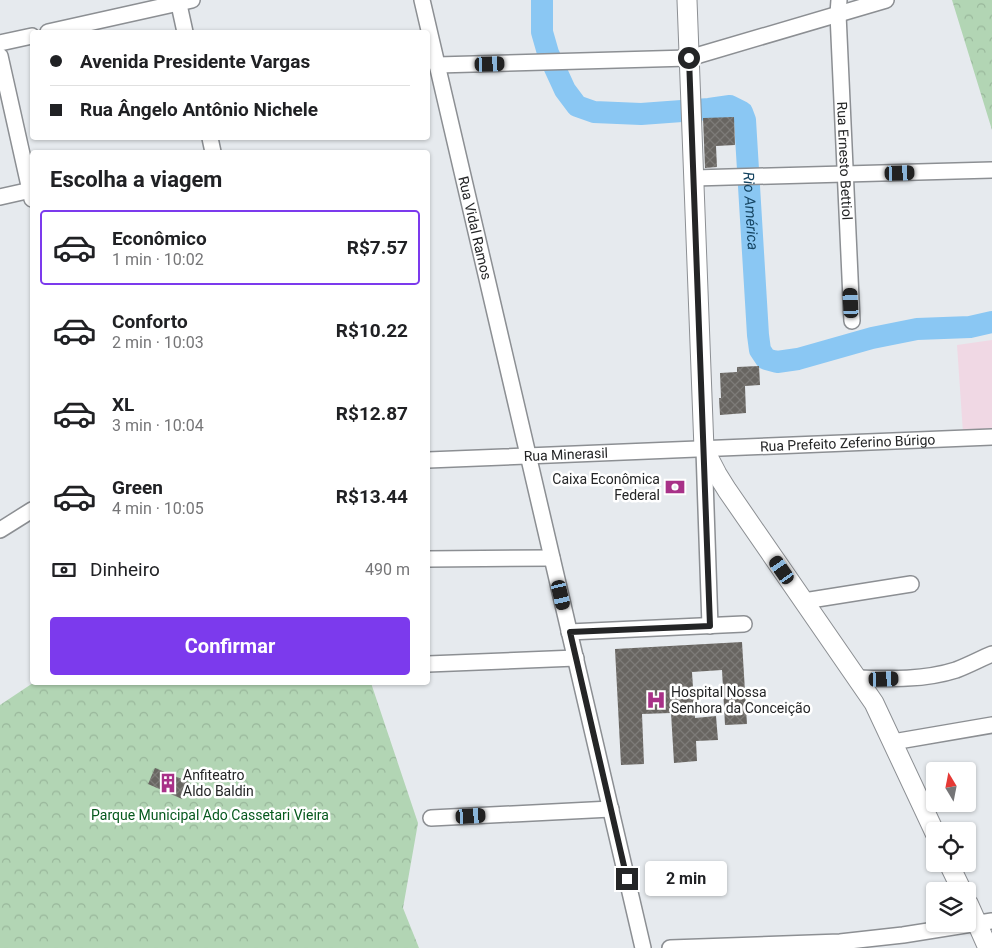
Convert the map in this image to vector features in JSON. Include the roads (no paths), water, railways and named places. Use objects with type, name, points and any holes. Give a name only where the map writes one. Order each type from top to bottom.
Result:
[{"type":"street","name":"Rua Vidal Ramos","points":[[422,0],[429,30]]},
{"type":"street","points":[[687,0],[710,626]]},
{"type":"street","points":[[437,66],[689,58],[838,7],[886,0]]},
{"type":"street","points":[[57,30],[183,1],[185,30]]},
{"type":"street","name":"Rua Ernesto Bettiol","points":[[838,7],[852,321]]},
{"type":"street","name":"Rua Vidal Ramos","points":[[430,35],[643,948]]},
{"type":"street","points":[[0,43],[30,36]]},
{"type":"street","points":[[0,56],[30,185]]},
{"type":"street","points":[[694,178],[992,170]]},
{"type":"street","points":[[0,197],[30,194]]},
{"type":"street","name":"Rua Prefeito Zeferino Búrigo","points":[[704,449],[992,437]]},
{"type":"street","points":[[704,449],[727,490],[874,703],[930,822]]},
{"type":"street","name":"Rua Minerasil","points":[[430,460],[704,449]]},
{"type":"street","points":[[0,530],[30,511]]},
{"type":"street","points":[[430,559],[552,558]]},
{"type":"street","points":[[804,601],[911,584]]},
{"type":"street","points":[[570,632],[744,624]]},
{"type":"street","points":[[857,678],[934,675],[957,669],[992,654]]},
{"type":"street","points":[[430,664],[576,658]]},
{"type":"street","points":[[893,742],[992,725]]},
{"type":"street","points":[[431,818],[611,809]]},
{"type":"street","points":[[976,912],[985,923],[988,948]]},
{"type":"street","points":[[670,948],[840,942],[985,923]]},
{"type":"waterway","name":"Rio América","points":[[542,0],[542,32],[548,53],[565,90],[577,106],[594,112],[641,114],[730,106],[742,112],[745,120],[758,335],[760,350],[766,359],[777,362],[798,359],[872,338],[917,329],[970,327],[992,322]]},
{"type":"place","name":"Caixa Econômica Federal","points":[[675,487]]},
{"type":"place","name":"Hospital Nossa Senhora da Conceição","points":[[656,700]]},
{"type":"place","name":"Anfiteatro Aldo Baldin","points":[[168,783]]},
{"type":"park label","name":"Parque Municipal Ado Cassetari Vieira","points":[[210,815]]}]
